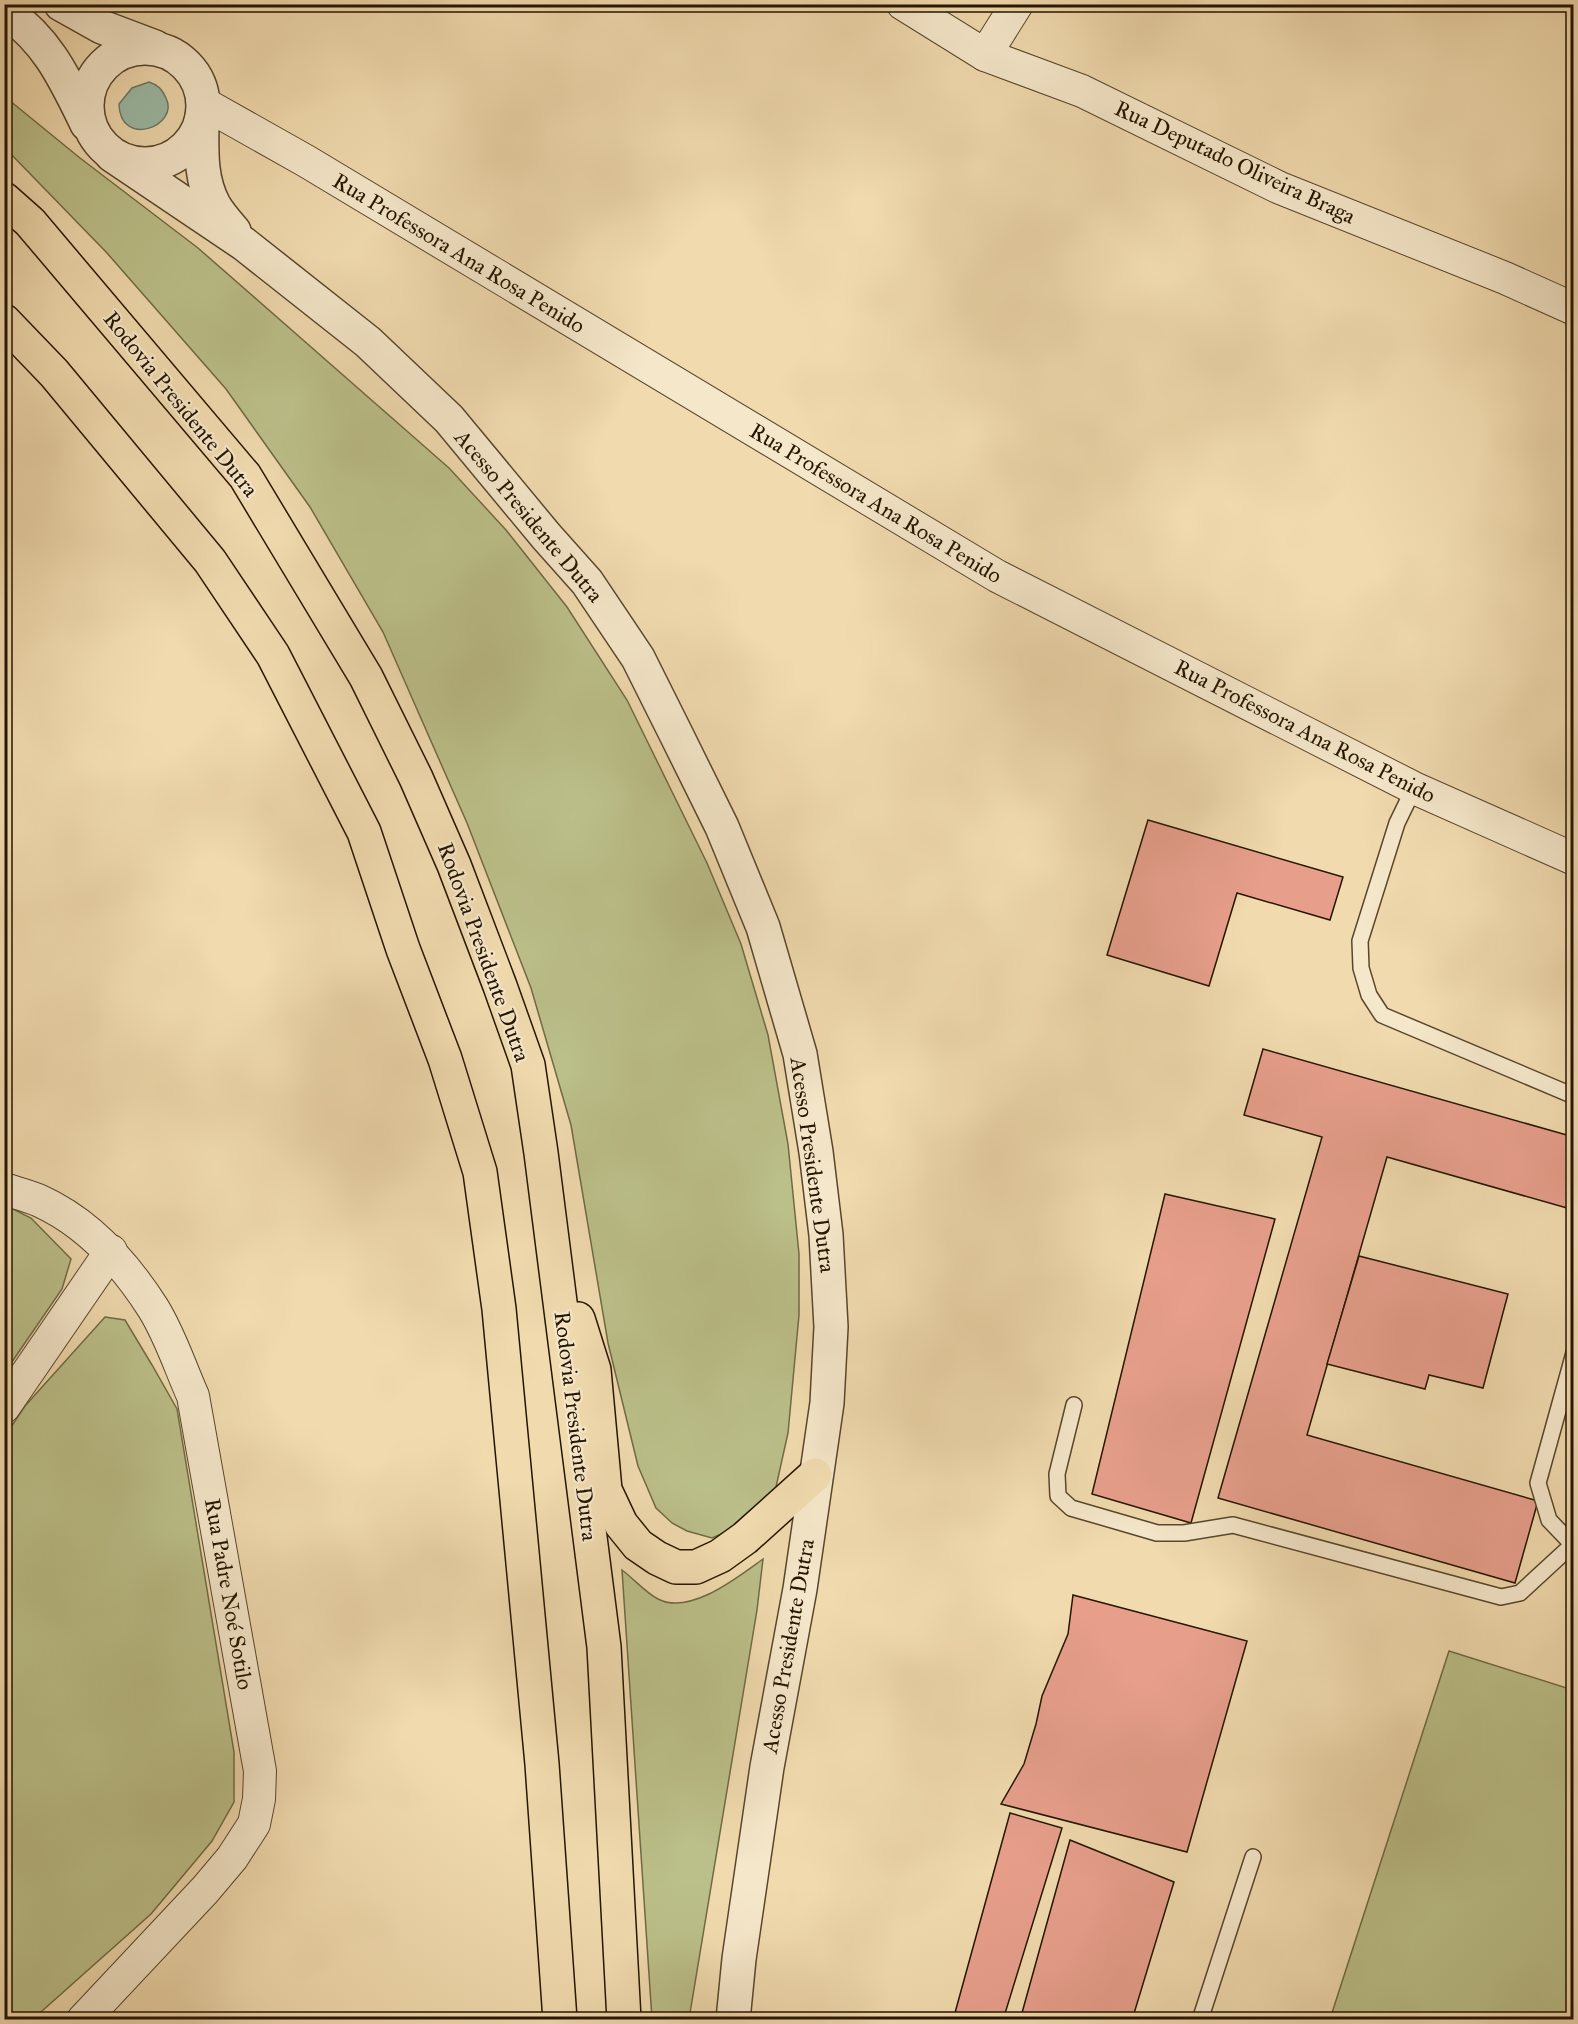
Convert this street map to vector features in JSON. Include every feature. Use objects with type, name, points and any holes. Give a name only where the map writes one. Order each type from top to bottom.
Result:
[{"type":"highway","name":"Rodovia Presidente Dutra","points":[[4,199],[30,222],[245,476],[366,677],[416,778],[454,865],[528,1065],[604,1647],[624,2019]]},
{"type":"highway","points":[[4,321],[54,373],[210,561],[273,655],[364,832],[403,949],[445,1059],[480,1172],[499,1309],[542,1764],[560,2019]]},
{"type":"highway","points":[[550,1226],[594,1370],[605,1490],[621,1524],[638,1545],[676,1567],[696,1567],[720,1556],[745,1538],[815,1475]]},
{"type":"street","points":[[61,4],[102,27],[162,50],[182,61],[197,80],[203,110],[201,161],[209,191],[214,206],[244,244]]},
{"type":"street","name":"Rua Deputado Oliveira Braga","points":[[903,4],[984,56],[1082,91],[1280,188],[1505,278],[1574,309]]},
{"type":"street","points":[[984,56],[1017,4]]},
{"type":"street","points":[[4,11],[44,45],[59,67],[101,143],[244,244]]},
{"type":"street","points":[[162,50],[143,47],[124,52],[107,62],[94,76],[88,93],[86,113],[101,143],[133,163],[156,163],[177,155],[193,138],[203,110]]},
{"type":"street","name":"Rua Professora Ana Rosa Penido","points":[[203,110],[306,161],[997,576],[1414,788],[1574,859]]},
{"type":"street","name":"Acesso Presidente Dutra","points":[[244,244],[368,342],[448,419],[587,582],[638,658],[722,827],[763,927],[800,1054],[816,1152],[826,1235],[831,1327],[827,1403],[800,1588],[767,1767],[739,1959],[733,2019]]},
{"type":"street","name":"Rua Padre Noé Sotilo","points":[[4,1189],[40,1201],[74,1221],[111,1251],[153,1309],[193,1396],[260,1771],[259,1799],[254,1824],[232,1858],[205,1890],[83,2019]]},
{"type":"street","points":[[4,1407],[111,1251]]},
{"type":"lane","points":[[1414,788],[1396,823],[1360,940],[1361,968],[1369,995],[1382,1015],[1574,1096]]},
{"type":"lane","points":[[1074,1405],[1057,1474],[1058,1496],[1071,1508],[1157,1533],[1184,1533],[1233,1525],[1502,1597],[1520,1593],[1572,1546],[1549,1520],[1538,1483],[1574,1353]]},
{"type":"lane","points":[[1200,2019],[1253,1857]]},
{"type":"green space","points":[[4,96],[80,158],[198,248],[449,468],[506,530],[567,607],[627,700],[707,863],[741,944],[768,1035],[788,1144],[799,1254],[799,1315],[788,1433],[774,1496],[735,1528],[712,1538],[687,1531],[672,1523],[656,1508],[638,1466],[608,1343],[571,1125],[531,988],[467,823],[383,632],[310,507],[226,389],[107,253],[5,148]]},
{"type":"green space","points":[[5,1205],[31,1218],[71,1259],[62,1289],[5,1372]]},
{"type":"green space","points":[[105,1317],[125,1320],[177,1409],[234,1752],[234,1802],[212,1841],[151,1914],[33,2019],[5,2019],[5,1436],[25,1406]]},
{"type":"green space","points":[[763,1559],[757,1610],[689,2019],[652,2019],[622,1570],[658,1599],[671,1603],[685,1602],[714,1592]]},
{"type":"green space","points":[[1449,1651],[1573,1690],[1573,2019],[1330,2019]]},
{"type":"shaded area","points":[[149,82],[157,86],[166,98],[168,108],[165,117],[158,124],[148,128],[138,129],[129,126],[122,118],[119,104],[132,88]]},
{"type":"building","points":[[1148,820],[1343,877],[1330,920],[1237,893],[1209,986],[1107,955]]},
{"type":"building","points":[[1263,1049],[1574,1137],[1574,1210],[1387,1157],[1307,1435],[1538,1501],[1515,1583],[1218,1498],[1322,1137],[1244,1115]]},
{"type":"building","points":[[1165,1194],[1275,1219],[1191,1523],[1092,1494]]},
{"type":"building","points":[[1359,1256],[1508,1294],[1483,1388],[1429,1375],[1425,1389],[1327,1364]]},
{"type":"building","points":[[1073,1595],[1247,1641],[1187,1852],[1001,1804],[1024,1764],[1042,1696],[1068,1634]]},
{"type":"building","points":[[1010,1813],[1062,1828],[1003,2020],[953,2020]]},
{"type":"building","points":[[1070,1840],[1174,1882],[1132,2020],[1020,2020]]}]
